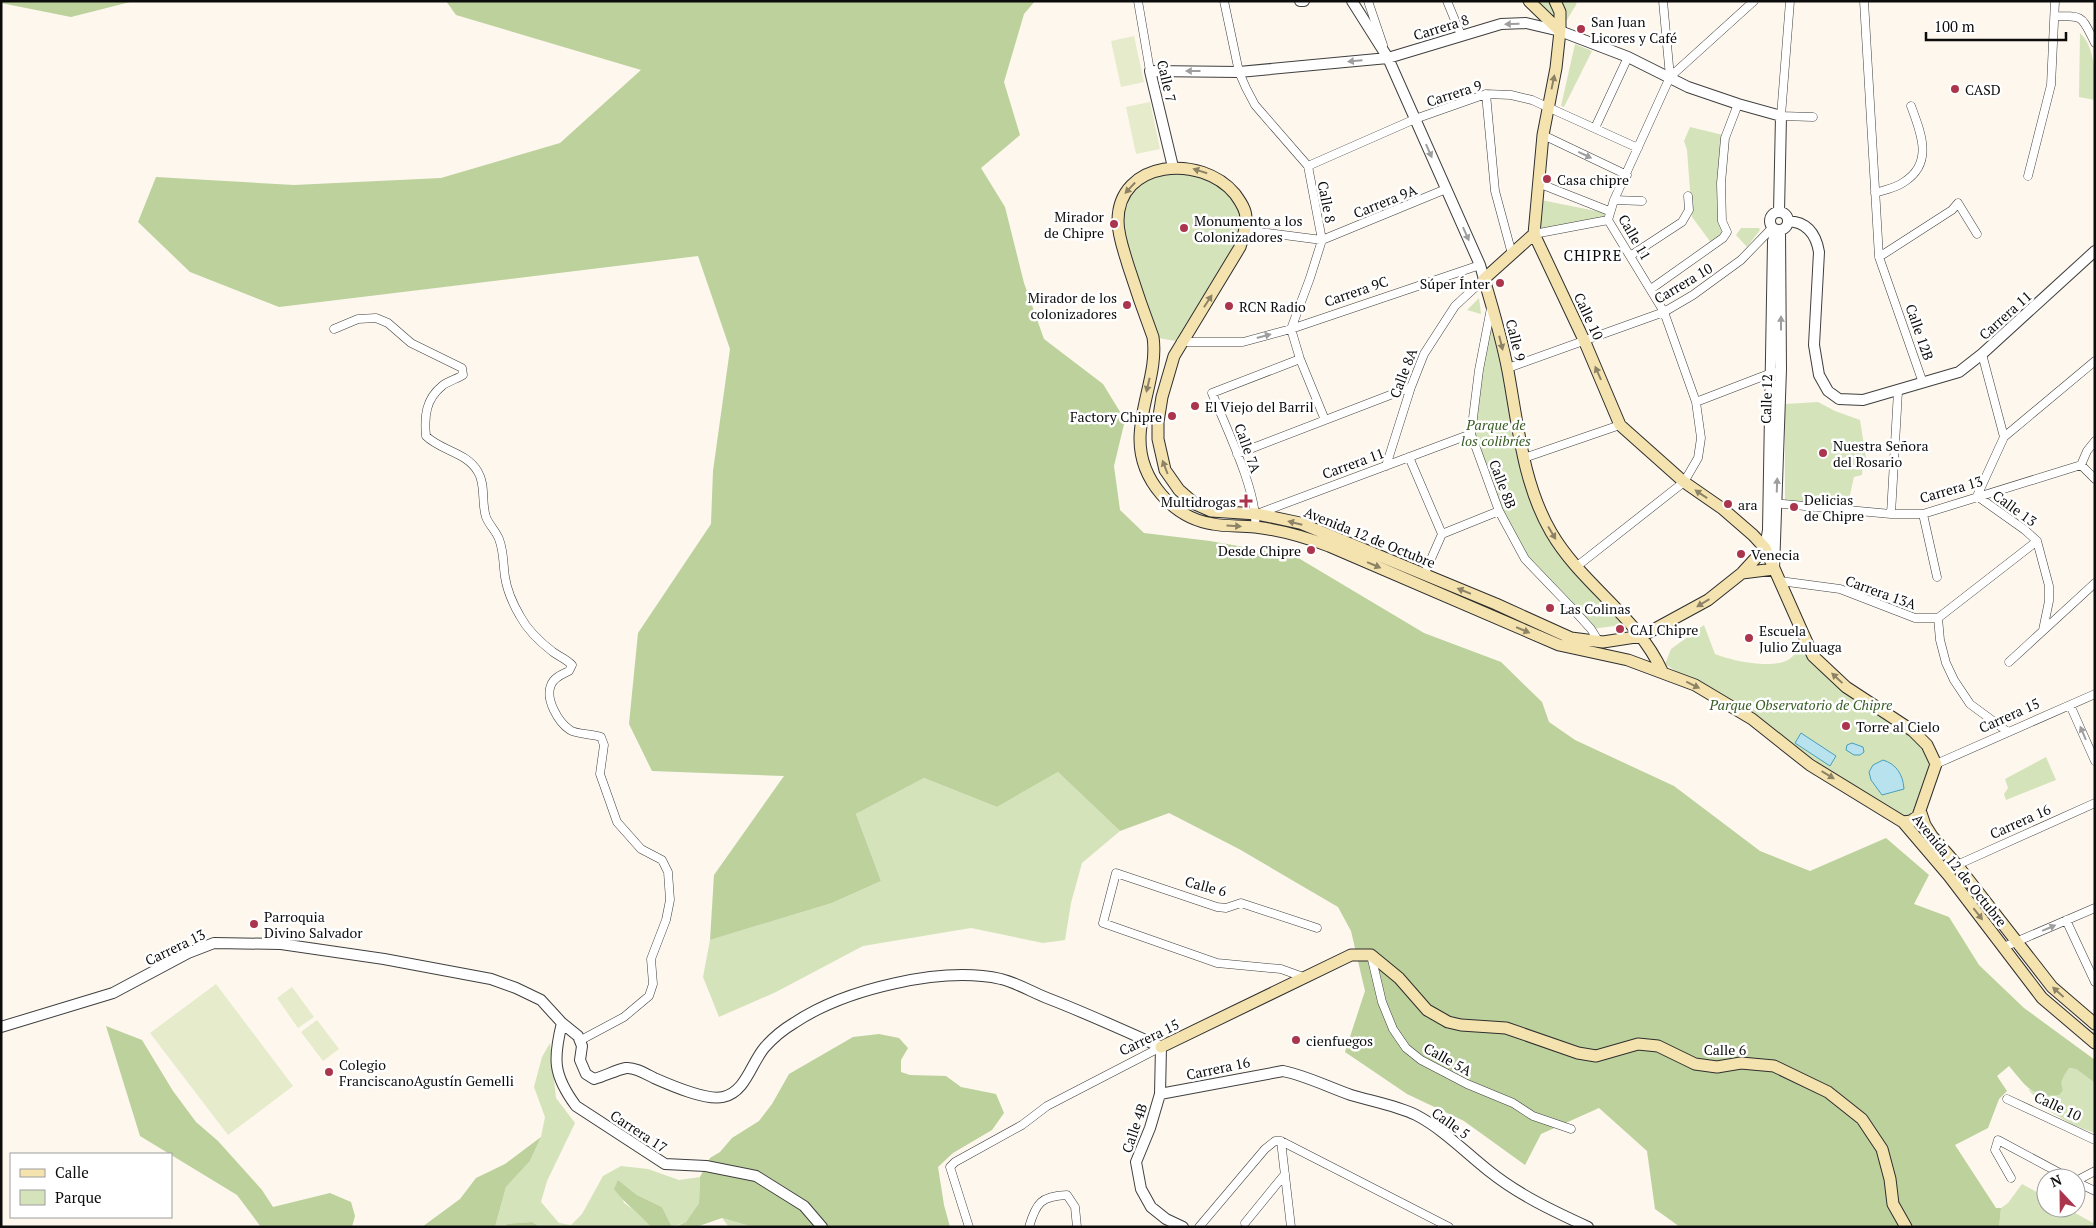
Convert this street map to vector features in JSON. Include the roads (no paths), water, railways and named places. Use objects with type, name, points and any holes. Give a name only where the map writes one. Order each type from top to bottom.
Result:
[{"type":"main road","points":[[1529,1],[1560,31]]},
{"type":"main road","name":"Calle 10","points":[[1555,1],[1560,12],[1560,31],[1556,68],[1542,135],[1534,234],[1584,340],[1620,425],[1684,482],[1723,509],[1754,535],[1765,548]]},
{"type":"main road","name":"Avenida 12 de Octubre","points":[[1765,548],[1742,573],[1708,600],[1642,636],[1599,642],[1571,638],[1300,523],[1257,514],[1212,511],[1204,508],[1183,494],[1172,482],[1165,470],[1159,449],[1158,422],[1162,397],[1174,356],[1235,258],[1245,230],[1246,216],[1244,208],[1230,188],[1216,178],[1202,171],[1173,167],[1156,172],[1136,182],[1121,201],[1118,212],[1118,232],[1152,337],[1155,354],[1144,402],[1140,439],[1142,454],[1155,485],[1162,497],[1172,506],[1194,519],[1213,524],[1255,527],[1297,535],[1329,546],[1559,645],[1628,660],[1662,671],[1695,685],[1752,719],[1810,764],[1903,822],[1949,876],[2042,998],[2095,1043]]},
{"type":"main road","points":[[1484,279],[1534,234]]},
{"type":"main road","name":"Calle 9","points":[[1484,279],[1508,368],[1524,458],[1540,512],[1564,553],[1642,636],[1662,671]]},
{"type":"main road","points":[[1765,548],[1813,656],[1846,687],[1913,731],[1927,745],[1936,764]]},
{"type":"main road","points":[[1742,573],[1774,569]]},
{"type":"main road","name":"Avenida 12 de Octubre","points":[[1936,764],[1920,810],[1925,825],[2052,987],[2093,1020]]},
{"type":"main road","points":[[1903,822],[1916,819],[1920,810]]},
{"type":"main road","name":"Carrera 15","points":[[1161,1048],[1350,955],[1371,955]]},
{"type":"main road","name":"Calle 6","points":[[1371,955],[1399,978],[1427,1010],[1448,1022],[1461,1025],[1506,1028],[1578,1053],[1596,1056],[1638,1044],[1658,1046],[1695,1064],[1716,1067],[1740,1063],[1774,1066],[1828,1092],[1862,1119],[1882,1149],[1890,1179],[1893,1204],[1906,1227]]},
{"type":"street","name":"Calle 7","points":[[1138,1],[1150,71],[1173,167]]},
{"type":"street","name":"Calle 8","points":[[1224,1],[1239,72],[1255,105],[1308,166],[1322,240],[1291,329]]},
{"type":"street","name":"Calle 9","points":[[1352,1],[1388,58],[1480,265],[1484,279]]},
{"type":"street","points":[[1368,1],[1388,58]]},
{"type":"street","points":[[1447,1],[1461,35]]},
{"type":"street","name":"Calle 11","points":[[1663,1],[1670,77],[1609,211],[1608,220],[1664,312],[1696,402],[1701,438],[1698,458],[1684,482]]},
{"type":"street","points":[[1670,77],[1754,1]]},
{"type":"street","points":[[1779,212],[1780,116],[1790,1]]},
{"type":"street","name":"Calle 12B","points":[[1788,221],[1800,223],[1807,227],[1816,238],[1819,252],[1814,345],[1819,375],[1828,391],[1839,399],[1864,400],[1923,383],[1879,257],[1864,1]]},
{"type":"street","points":[[2028,176],[2051,85],[2055,1]]},
{"type":"street","points":[[2054,16],[2079,17],[2083,20],[2095,42]]},
{"type":"street","name":"Carrera 8","points":[[1150,71],[1239,72],[1388,58],[1501,24],[1526,23],[1560,31],[1628,57],[1688,87],[1738,104],[1780,116],[1813,117]]},
{"type":"street","points":[[1595,128],[1628,57]]},
{"type":"street","points":[[1486,94],[1495,191],[1512,254]]},
{"type":"street","name":"Carrera 9","points":[[1308,166],[1414,119],[1486,94],[1511,95],[1532,100],[1638,148]]},
{"type":"street","points":[[1651,289],[1723,238],[1727,232],[1722,221],[1721,183],[1724,138],[1738,104]]},
{"type":"street","points":[[1875,193],[1903,183],[1915,173],[1923,159],[1921,133],[1911,106]]},
{"type":"street","points":[[1542,135],[1626,174]]},
{"type":"street","points":[[1538,183],[1609,211]]},
{"type":"street","name":"Carrera 9A","points":[[1245,230],[1322,240],[1446,189]]},
{"type":"street","points":[[1630,256],[1682,222],[1689,210],[1688,196]]},
{"type":"street","points":[[1614,200],[1642,201]]},
{"type":"street","points":[[1879,257],[1952,210],[1958,204],[1977,234]]},
{"type":"street","points":[[1779,212],[1786,216],[1788,221],[1784,228],[1776,229],[1770,220],[1772,216],[1779,212]]},
{"type":"street","points":[[1534,234],[1608,220]]},
{"type":"street","name":"Carrera 10","points":[[1508,368],[1664,312],[1693,295],[1741,260],[1776,229]]},
{"type":"street","name":"Calle 12","points":[[1765,548],[1772,503],[1781,369],[1776,229]]},
{"type":"street","name":"Calle 12","points":[[1774,569],[1770,373],[1773,241],[1776,229]]},
{"type":"street","name":"Carrera 11","points":[[1923,383],[1959,372],[1982,354],[2095,251]]},
{"type":"street","name":"Carrera 9C","points":[[1181,342],[1243,342],[1291,329],[1480,265]]},
{"type":"street","name":"Calle 8A","points":[[1386,466],[1411,387],[1424,354],[1455,306],[1484,279]]},
{"type":"street","name":"Calle 8B","points":[[1492,305],[1479,370],[1471,434],[1499,511],[1525,559],[1571,607],[1599,642]]},
{"type":"street","points":[[334,329],[358,319],[376,318],[388,323],[411,343],[462,368],[463,375],[443,385],[428,403],[424,426],[426,436],[437,446],[454,452],[467,460],[479,472],[483,486],[486,518],[499,538],[504,556],[505,577],[512,601],[530,633],[572,665],[569,670],[557,677],[550,685],[549,700],[561,721],[571,731],[601,736],[604,745],[600,774],[617,822],[641,849],[662,860],[668,872],[670,900],[666,920],[651,959],[653,984],[649,996],[624,1017],[581,1040],[580,1060],[586,1074],[594,1079],[627,1068],[635,1069],[671,1086],[722,1098],[738,1091],[765,1047],[795,1022],[824,1007],[859,994],[927,976],[966,976],[1002,979],[1161,1048]]},
{"type":"street","points":[[1291,329],[1300,359],[1325,420]]},
{"type":"street","points":[[1982,354],[2004,436],[2095,361]]},
{"type":"street","name":"Calle 7A","points":[[1257,514],[1237,454],[1212,393],[1300,359]]},
{"type":"street","points":[[1696,402],[1781,369]]},
{"type":"street","points":[[1237,454],[1411,387]]},
{"type":"street","points":[[1891,514],[1898,391]]},
{"type":"street","points":[[1524,458],[1620,425]]},
{"type":"street","name":"Carrera 11","points":[[1257,514],[1471,434]]},
{"type":"street","name":"Calle 13","points":[[2004,436],[1977,496],[2025,530],[2037,542],[2049,586],[2049,601],[2043,630]]},
{"type":"street","points":[[2095,440],[2087,450],[2081,465],[2095,479]]},
{"type":"street","points":[[1409,457],[1442,534]]},
{"type":"street","name":"Carrera 13","points":[[1772,503],[1891,514],[1923,514],[2081,465]]},
{"type":"street","points":[[1576,567],[1684,482]]},
{"type":"street","points":[[1424,574],[1442,534],[1499,511]]},
{"type":"street","points":[[1255,527],[1257,514]]},
{"type":"street","points":[[1923,514],[1937,577]]},
{"type":"street","points":[[2008,732],[1970,704],[1954,680],[1940,640],[1938,618],[2037,542]]},
{"type":"street","name":"Carrera 13A","points":[[1780,581],[1840,589],[1907,616],[1938,618]]},
{"type":"street","points":[[2009,662],[2095,583]]},
{"type":"street","name":"Carrera 15","points":[[1936,764],[2095,694]]},
{"type":"street","points":[[2070,705],[2095,761]]},
{"type":"street","name":"Carrera 16","points":[[1957,865],[2095,803]]},
{"type":"street","name":"Calle 6","points":[[1306,978],[1281,969],[1217,963],[1103,923],[1116,873],[1217,907],[1231,907],[1241,904],[1317,928]]},
{"type":"street","points":[[2004,947],[2095,908]]},
{"type":"street","points":[[2066,920],[2095,982]]},
{"type":"street","name":"Carrera 13","points":[[1,1027],[114,993],[188,953],[220,942],[290,945],[384,959],[491,979],[541,1000],[581,1040]]},
{"type":"street","name":"Calle 5A","points":[[1371,955],[1382,1002],[1393,1029],[1406,1048],[1421,1060],[1467,1084],[1513,1103],[1533,1116],[1571,1129]]},
{"type":"street","name":"Carrera 17","points":[[562,1023],[556,1048],[555,1064],[559,1079],[566,1092],[582,1110],[665,1164],[706,1166],[756,1176],[804,1206],[822,1227]]},
{"type":"street","name":"Carrera 15","points":[[969,1227],[950,1167],[955,1162],[1022,1124],[1048,1106],[1161,1048]]},
{"type":"street","name":"Calle 4B","points":[[1161,1048],[1160,1094],[1150,1128],[1136,1162],[1141,1190],[1151,1207],[1166,1219],[1183,1227]]},
{"type":"street","name":"Carrera 16","points":[[1160,1094],[1283,1070]]},
{"type":"street","name":"Calle 5","points":[[1283,1070],[1348,1094],[1416,1115],[1518,1191],[1542,1206],[1588,1227]]},
{"type":"street","name":"Calle 10","points":[[2008,1099],[2095,1140]]},
{"type":"street","points":[[2011,1178],[1995,1150],[1998,1140],[2050,1168]]},
{"type":"street","points":[[1281,1141],[1291,1227]]},
{"type":"street","points":[[1198,1227],[1270,1142],[1281,1141],[1449,1227]]},
{"type":"street","points":[[1245,1223],[1285,1174]]},
{"type":"street","points":[[1029,1227],[1040,1202],[1046,1198],[1060,1195],[1067,1195],[1075,1207],[1077,1227]]},
{"type":"water","points":[[1801,733],[1836,756],[1830,766],[1795,743]]},
{"type":"water","points":[[1852,743],[1863,747],[1864,752],[1860,755],[1854,755],[1846,750],[1847,745]]},
{"type":"water","points":[[1883,760],[1892,764],[1898,770],[1904,789],[1882,795],[1871,780],[1869,772],[1873,765]]},
{"type":"place","name":"San Juan Licores y Café","points":[[1581,29]]},
{"type":"place","name":"CASD","points":[[1955,89]]},
{"type":"place","name":"Casa chipre","points":[[1547,179]]},
{"type":"place","name":"Mirador de Chipre","points":[[1114,224]]},
{"type":"place","name":"Monumento a los Colonizadores","points":[[1184,228]]},
{"type":"place","name":"Súper Ínter","points":[[1500,283]]},
{"type":"place","name":"Mirador de los colonizadores","points":[[1127,305]]},
{"type":"place","name":"RCN Radio","points":[[1229,306]]},
{"type":"place","name":"El Viejo del Barril","points":[[1195,406]]},
{"type":"place","name":"Factory Chipre","points":[[1172,416]]},
{"type":"place","name":"Nuestra Señora del Rosario","points":[[1823,453]]},
{"type":"place","name":"Multidrogas","points":[[1246,501]]},
{"type":"place","name":"ara","points":[[1728,504]]},
{"type":"place","name":"Delicias de Chipre","points":[[1794,507]]},
{"type":"place","name":"Desde Chipre","points":[[1311,550]]},
{"type":"place","name":"Venecia","points":[[1741,554]]},
{"type":"place","name":"Las Colinas","points":[[1550,608]]},
{"type":"place","name":"CAI Chipre","points":[[1620,629]]},
{"type":"place","name":"Escuela Julio Zuluaga","points":[[1749,638]]},
{"type":"place","name":"Torre al Cielo","points":[[1846,726]]},
{"type":"place","name":"Parroquia Divino Salvador","points":[[254,924]]},
{"type":"place","name":"cienfuegos","points":[[1296,1040]]},
{"type":"place","name":"Colegio FranciscanoAgustín Gemelli","points":[[329,1072]]},
{"type":"district","name":"CHIPRE","points":[[1593,255]]},
{"type":"park label","name":"Parque de los colibríes","points":[[1496,432]]},
{"type":"park label","name":"Parque Observatorio de Chipre","points":[[1801,704]]}]
